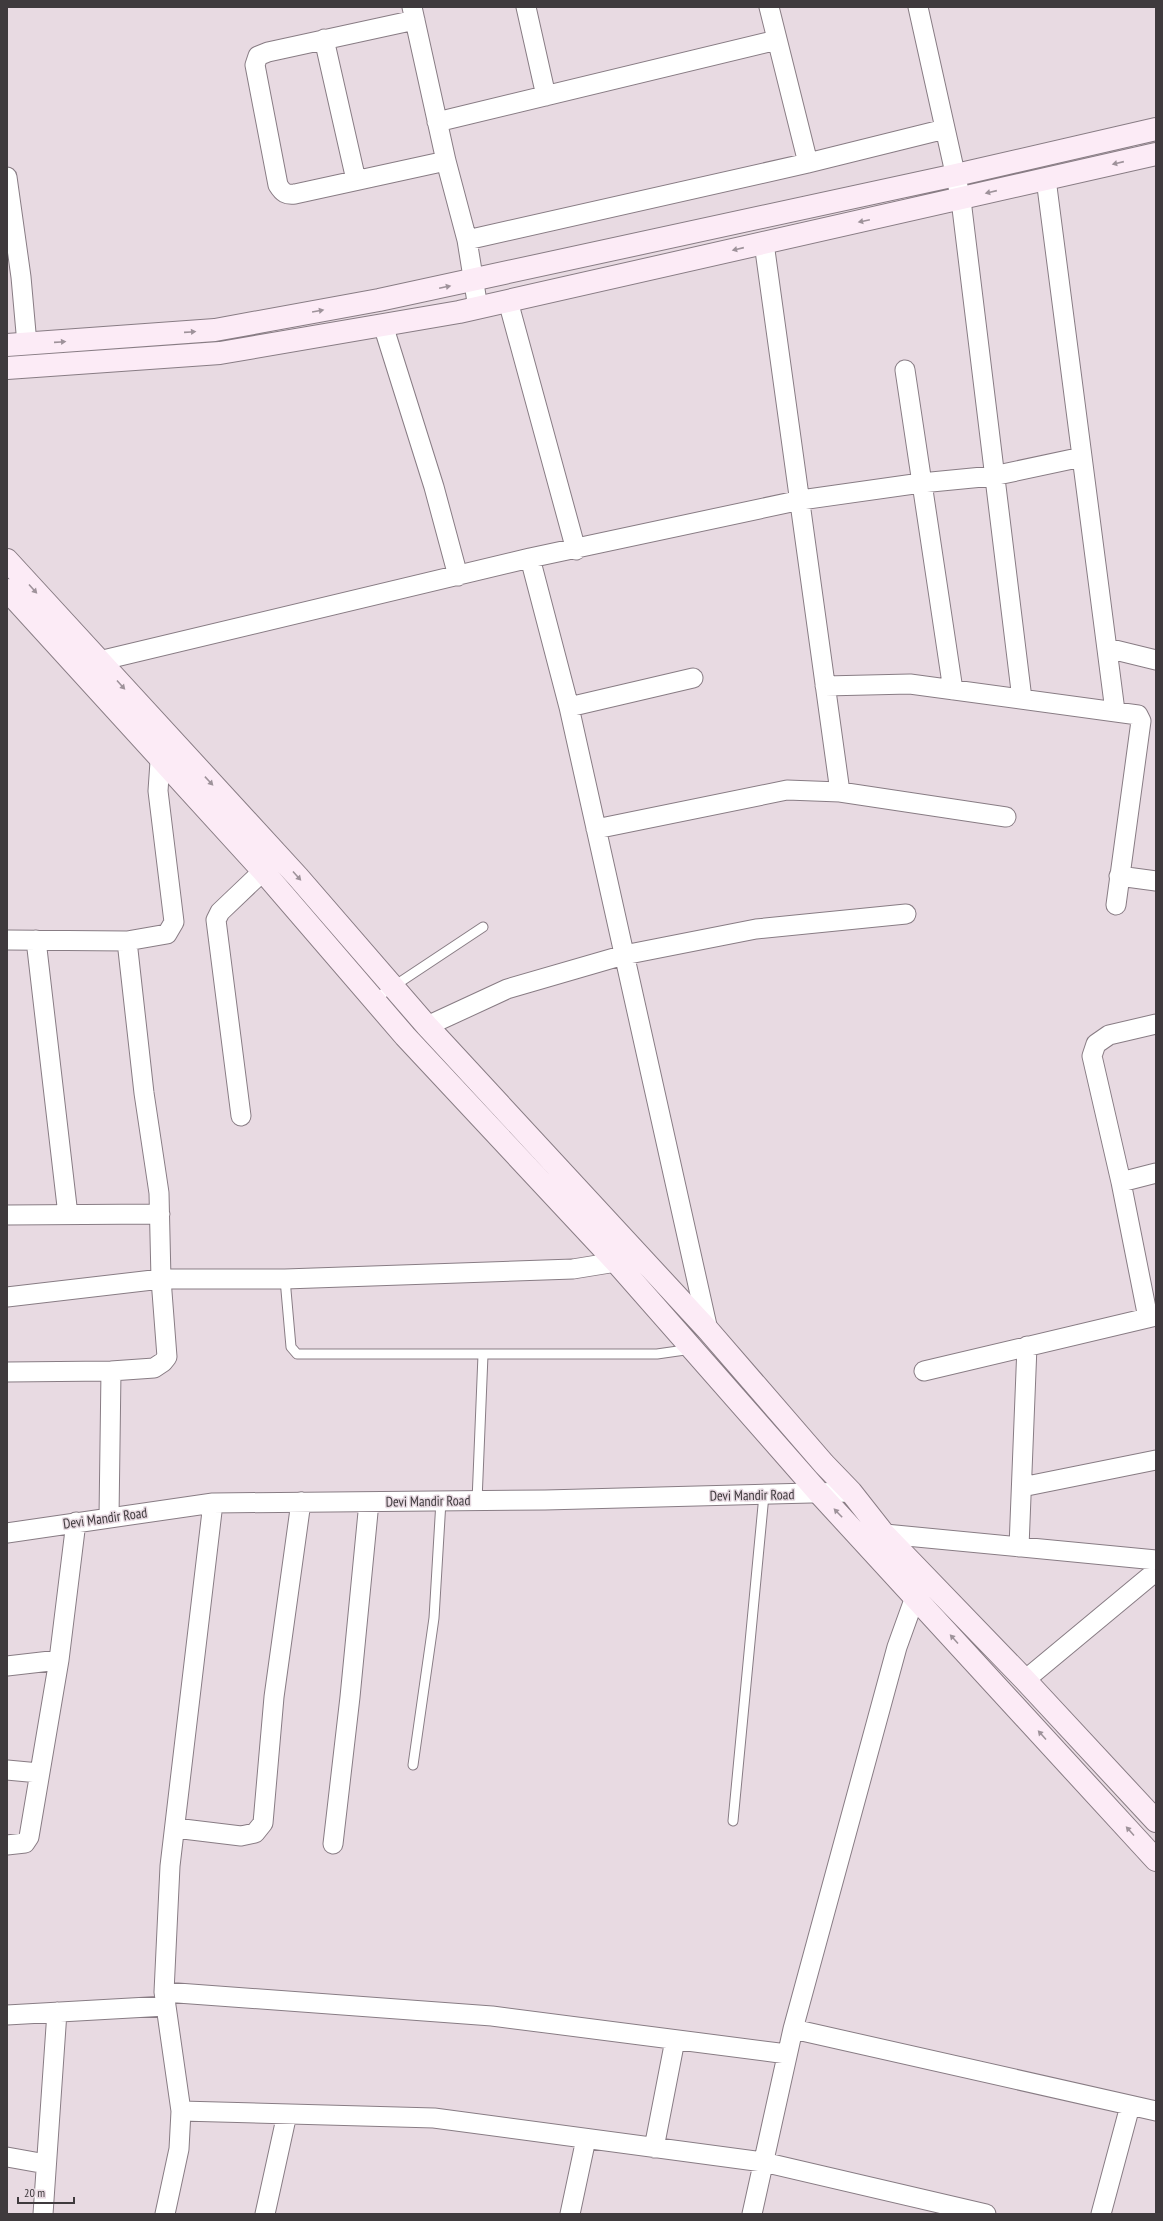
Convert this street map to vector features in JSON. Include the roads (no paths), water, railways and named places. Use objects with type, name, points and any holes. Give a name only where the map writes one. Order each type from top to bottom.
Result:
[{"type":"street","points":[[526,7],[546,96]]},
{"type":"street","points":[[768,7],[808,163]]},
{"type":"street","points":[[918,7],[961,200],[993,476],[1022,699]]},
{"type":"street","points":[[446,161],[287,195],[278,185],[255,59],[258,56],[268,52],[324,39],[414,13],[446,161],[467,240],[472,281],[478,308]]},
{"type":"street","points":[[324,39],[356,180]]},
{"type":"street","points":[[437,122],[777,40]]},
{"type":"street","points":[[467,240],[808,163],[945,129]]},
{"type":"street","points":[[7,177],[21,277],[17,345],[215,330],[379,300],[956,175],[1156,129]]},
{"type":"street","points":[[7,368],[220,352],[478,308],[961,200],[1156,154]]},
{"type":"street","points":[[1046,179],[1115,711]]},
{"type":"street","points":[[764,243],[801,500],[840,792]]},
{"type":"street","points":[[508,301],[576,550]]},
{"type":"street","points":[[383,325],[434,487],[458,576]]},
{"type":"street","points":[[905,370],[953,690]]},
{"type":"street","points":[[99,661],[530,558],[576,550],[801,500],[921,483],[993,476],[1082,458]]},
{"type":"street","points":[[530,558],[569,707],[708,1330]]},
{"type":"street","points":[[7,560],[298,877],[427,1026],[708,1330],[824,1464],[851,1492],[884,1534],[1025,1680],[1156,1821]]},
{"type":"street","points":[[7,590],[263,871],[405,1036],[616,1262],[819,1493],[856,1531],[1156,1860]]},
{"type":"street","points":[[1107,648],[1156,660]]},
{"type":"street","points":[[569,707],[693,678]]},
{"type":"street","points":[[825,686],[910,684],[1138,715],[1141,721],[1116,905]]},
{"type":"street","points":[[7,940],[127,941],[167,934],[174,922],[158,791],[160,758],[164,732]]},
{"type":"street","points":[[596,829],[787,790],[840,792],[1006,817]]},
{"type":"street","points":[[241,1116],[216,920],[220,912],[263,871]]},
{"type":"street","points":[[1119,876],[1156,881]]},
{"type":"street","points":[[427,1026],[507,989],[624,955],[756,929],[906,914]]},
{"type":"street","points":[[36,940],[68,1215]]},
{"type":"street","points":[[7,1372],[111,1371],[154,1368],[163,1362],[167,1357],[160,1279],[160,1214],[127,941]]},
{"type":"street","points":[[924,1371],[1152,1317],[1092,1056],[1096,1044],[1109,1035],[1156,1024]]},
{"type":"street","points":[[1121,1182],[1156,1173]]},
{"type":"street","points":[[7,1215],[160,1214]]},
{"type":"street","points":[[7,1297],[160,1279],[285,1279],[573,1269],[616,1262]]},
{"type":"street","points":[[1019,1547],[1027,1346]]},
{"type":"street","points":[[108,1517],[111,1371]]},
{"type":"street","points":[[1022,1487],[1156,1460]]},
{"type":"street","name":"Devi Mandir Road","points":[[7,1533],[108,1517],[212,1503],[441,1501],[851,1492]]},
{"type":"street","points":[[174,1828],[241,1836],[255,1833],[263,1823],[274,1697],[301,1502]]},
{"type":"street","points":[[333,1844],[350,1697],[369,1502]]},
{"type":"street","points":[[165,2214],[179,2149],[181,2111],[165,1999],[170,1866],[212,1503]]},
{"type":"street","points":[[7,1845],[25,1843],[29,1838],[59,1660],[76,1522]]},
{"type":"street","points":[[856,1531],[1019,1547],[1154,1573]]},
{"type":"street","points":[[1025,1680],[1154,1573]]},
{"type":"street","points":[[752,2214],[762,2162],[793,2030],[897,1647],[915,1597]]},
{"type":"street","points":[[7,1666],[59,1660]]},
{"type":"street","points":[[7,1770],[39,1773]]},
{"type":"street","points":[[7,2015],[57,2012],[165,1999],[492,2016],[787,2054]]},
{"type":"street","points":[[43,2214],[57,2012]]},
{"type":"street","points":[[793,2030],[1156,2111]]},
{"type":"street","points":[[654,2148],[675,2040]]},
{"type":"street","points":[[1101,2214],[1130,2106]]},
{"type":"street","points":[[181,2111],[434,2118],[762,2162],[948,2210],[986,2214]]},
{"type":"street","points":[[265,2214],[287,2114]]},
{"type":"street","points":[[570,2214],[586,2138]]},
{"type":"street","points":[[7,2157],[46,2164]]},
{"type":"lane","points":[[373,1000],[483,927]]},
{"type":"lane","points":[[285,1279],[291,1347],[297,1354],[657,1354],[692,1349]]},
{"type":"lane","points":[[477,1500],[483,1354]]},
{"type":"lane","points":[[733,1821],[764,1494]]},
{"type":"lane","points":[[413,1765],[434,1618],[441,1501]]}]
